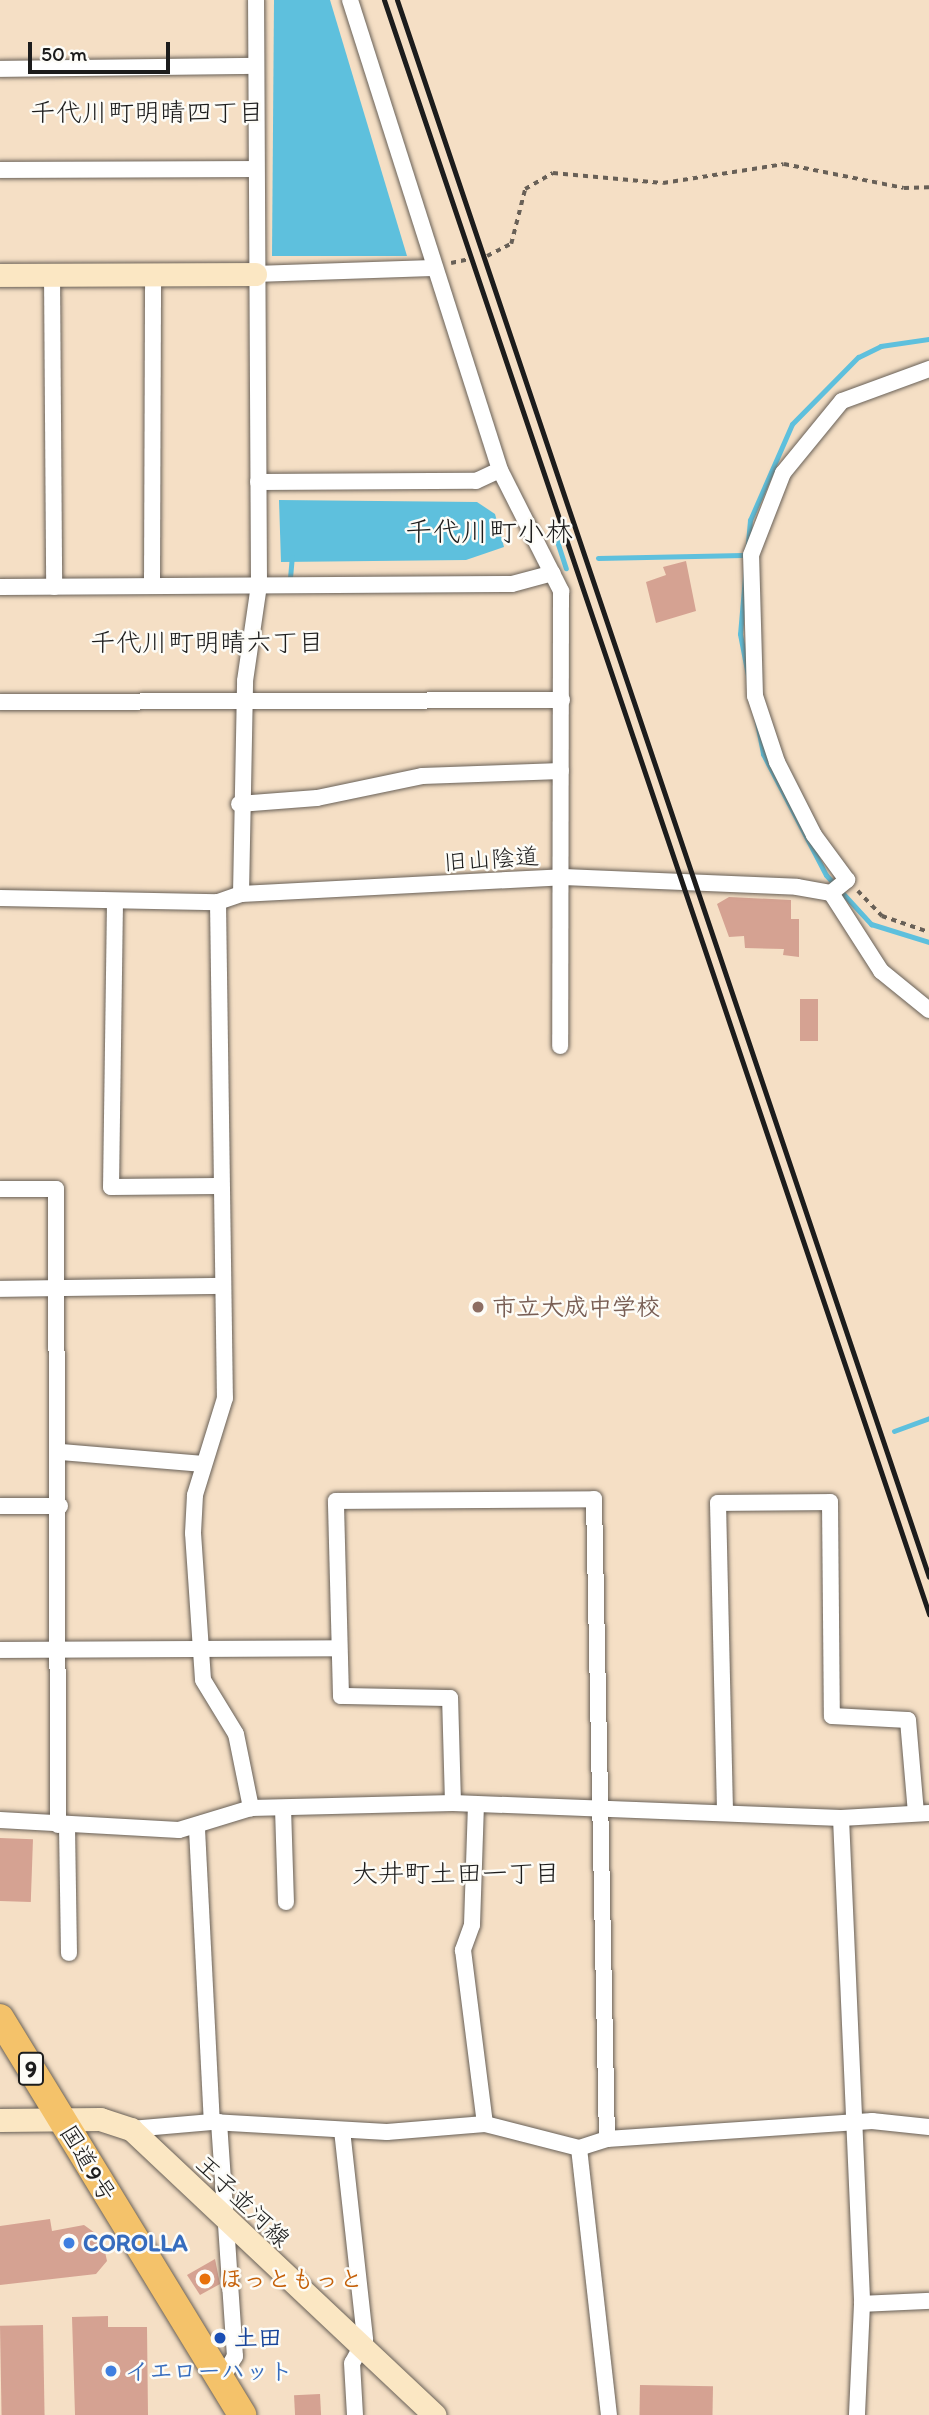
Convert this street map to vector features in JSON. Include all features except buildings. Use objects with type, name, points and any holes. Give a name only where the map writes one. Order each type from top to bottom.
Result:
[{"type":"highway","name":"国道9号","points":[[0,2018],[240,2414]]},
{"type":"main road","points":[[0,275],[255,274]]},
{"type":"main road","name":"王子並河線","points":[[0,2120],[114,2120],[131,2129],[356,2346],[435,2415]]},
{"type":"street","points":[[242,894],[239,804],[259,585],[255,274],[256,0]]},
{"type":"street","points":[[350,0],[432,268],[500,470],[561,591],[563,877],[559,1046]]},
{"type":"street","points":[[0,69],[254,66]]},
{"type":"street","points":[[0,170],[255,169]]},
{"type":"street","points":[[255,274],[432,268]]},
{"type":"street","points":[[52,274],[54,587]]},
{"type":"street","points":[[152,586],[153,274]]},
{"type":"street","points":[[929,369],[842,401],[783,473],[751,555],[755,696],[777,762],[814,835],[847,880],[831,893],[881,971],[929,1010]]},
{"type":"street","points":[[258,482],[476,481],[500,470]]},
{"type":"street","points":[[0,587],[512,584],[553,573]]},
{"type":"street","points":[[0,702],[562,700]]},
{"type":"street","points":[[239,804],[317,798],[422,776],[561,771]]},
{"type":"street","name":"旧山陰道","points":[[0,898],[218,902],[242,894],[563,877],[831,893]]},
{"type":"street","points":[[115,902],[111,1187],[218,1186]]},
{"type":"street","points":[[218,902],[218,1186],[225,1398],[203,1464],[193,1533],[199,1650],[211,1699],[241,1748],[251,1808]]},
{"type":"street","points":[[0,1189],[56,1189],[61,1452],[63,1826],[69,1952]]},
{"type":"street","points":[[0,1289],[221,1286]]},
{"type":"street","points":[[61,1452],[203,1464]]},
{"type":"street","points":[[453,1803],[450,1698],[341,1696],[336,1502],[594,1499],[598,1806],[607,2139]]},
{"type":"street","points":[[0,1820],[63,1826],[197,1829],[251,1808],[453,1803],[598,1806],[841,1818],[922,1813],[908,1720],[831,1716],[831,1502],[718,1503],[726,1811]]},
{"type":"street","points":[[0,1506],[60,1506]]},
{"type":"street","points":[[0,1650],[338,1648]]},
{"type":"street","points":[[476,1804],[472,1925],[463,1950],[485,2124]]},
{"type":"street","points":[[283,1808],[286,1902]]},
{"type":"street","points":[[841,1818],[862,2304],[857,2415]]},
{"type":"street","points":[[197,1829],[216,2122],[235,2356],[221,2380]]},
{"type":"street","points":[[131,2129],[216,2122],[342,2130],[485,2124],[579,2148],[607,2139],[856,2126],[872,2121],[929,2127]]},
{"type":"street","points":[[342,2130],[365,2340],[356,2346],[355,2415]]},
{"type":"street","points":[[579,2148],[609,2415]]},
{"type":"street","points":[[862,2304],[929,2301]]},
{"type":"path","points":[[487,256],[511,244],[525,189],[553,173],[663,183],[784,164],[904,188],[929,187]]},
{"type":"path","points":[[847,880],[882,916],[929,932]]},
{"type":"water","points":[[274,0],[330,0],[407,256],[272,256]]},
{"type":"water","points":[[279,500],[477,502],[495,514],[504,547],[466,560],[281,562]]},
{"type":"waterway","points":[[929,339],[881,346],[858,357],[792,424],[750,520],[740,634],[763,754],[826,875],[871,924],[929,942]]},
{"type":"waterway","points":[[555,535],[566,568]]},
{"type":"waterway","points":[[598,558],[743,555]]},
{"type":"waterway","points":[[290,578],[292,557]]},
{"type":"waterway","points":[[894,1431],[929,1418]]},
{"type":"railway","points":[[384,0],[929,1614]]},
{"type":"railway","points":[[397,0],[929,1577]]},
{"type":"place","name":"市立大成中学校","points":[[478,1307]]},
{"type":"place","name":"COROLLA","points":[[69,2243]]},
{"type":"place","name":"ほっともっと","points":[[205,2279]]},
{"type":"place","name":"土田","points":[[220,2338]]},
{"type":"place","name":"イエローハット","points":[[111,2371]]},
{"type":"district","name":"千代川町明晴四丁目","points":[[147,113]]},
{"type":"district","name":"千代川町小林","points":[[489,531]]},
{"type":"district","name":"千代川町明晴六丁目","points":[[207,643]]},
{"type":"district","name":"大井町土田一丁目","points":[[456,1874]]}]
